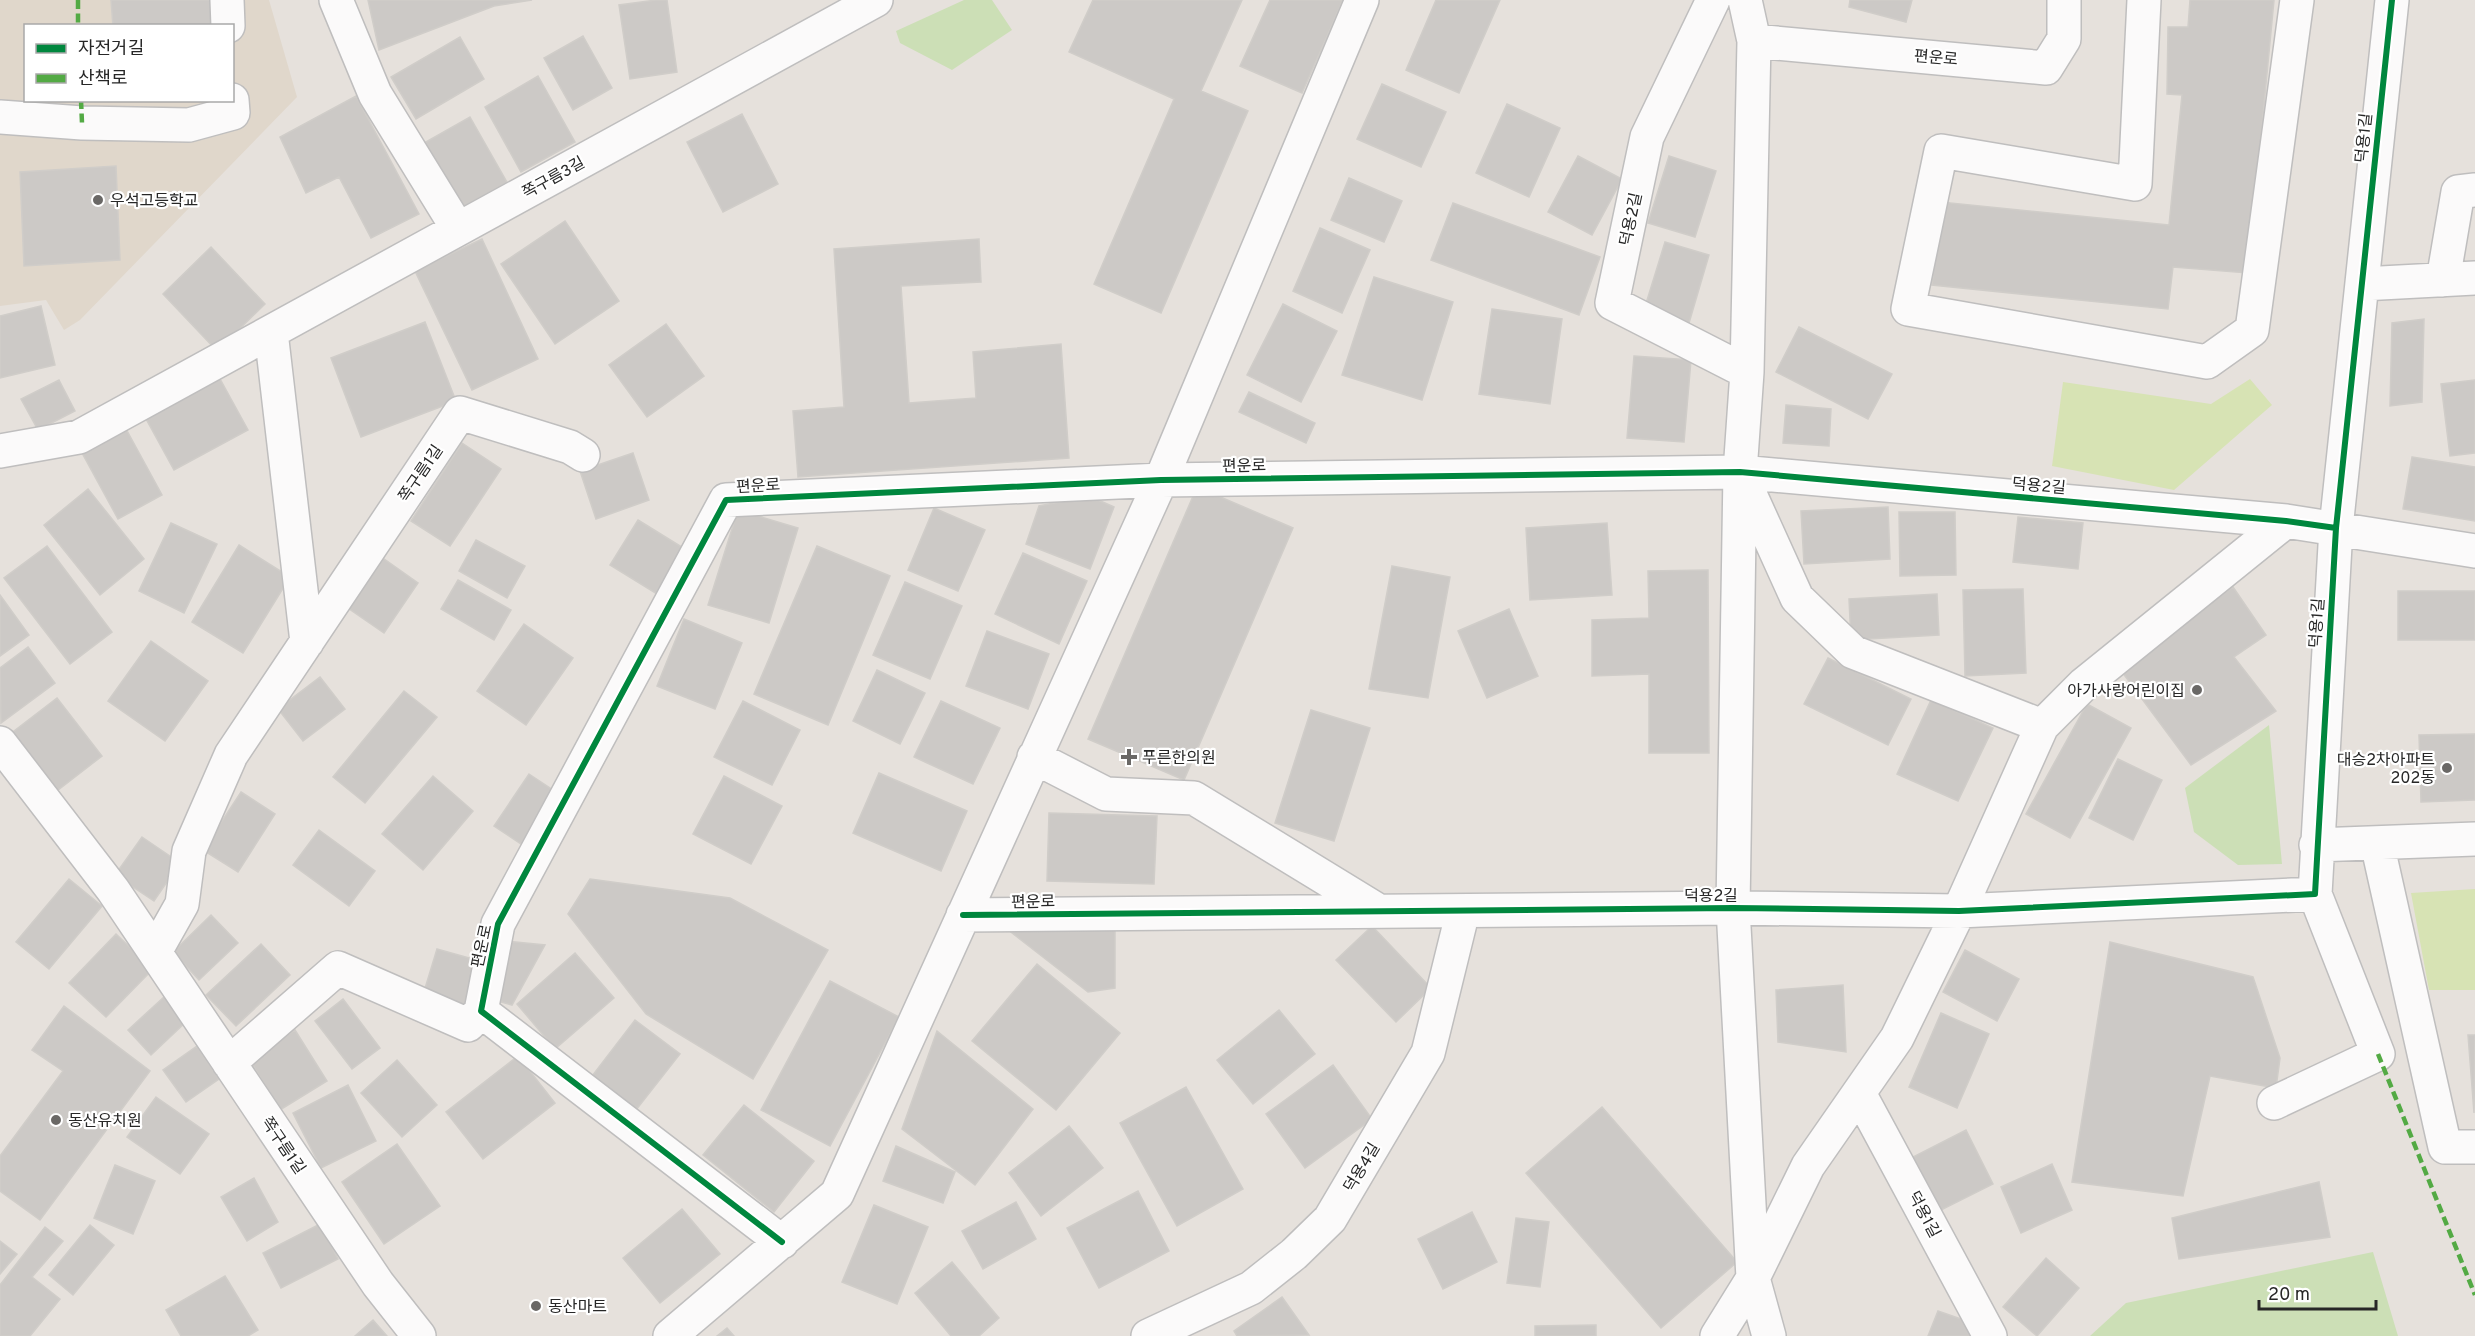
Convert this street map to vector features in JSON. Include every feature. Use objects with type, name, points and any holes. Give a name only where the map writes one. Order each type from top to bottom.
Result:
[{"type":"street","points":[[227,0],[228,24]]},
{"type":"street","points":[[0,451],[79,437],[458,229],[375,94],[336,0]]},
{"type":"street","name":"쪽구름3길","points":[[458,229],[876,0]]},
{"type":"street","points":[[670,1336],[837,1194],[1161,480],[1362,0]]},
{"type":"street","name":"덕용2길","points":[[1713,0],[1647,136],[1612,303],[1747,372]]},
{"type":"street","name":"덕용2길","points":[[1745,0],[1754,41],[1747,372],[1740,472],[1733,908],[1753,1278],[1769,1336]]},
{"type":"street","name":"편운로","points":[[1754,41],[2046,68],[2064,39],[2064,0]]},
{"type":"street","points":[[2144,0],[2135,184],[1941,151],[1908,309],[2207,362],[2252,330],[2297,0]]},
{"type":"street","name":"덕용1길","points":[[2274,1103],[2378,1054],[2314,894],[2336,528],[2392,0]]},
{"type":"street","points":[[0,117],[82,123],[189,125],[233,113],[232,102]]},
{"type":"street","points":[[2443,280],[2458,192],[2475,190]]},
{"type":"street","points":[[2362,284],[2475,278]]},
{"type":"street","points":[[271,332],[307,642]]},
{"type":"street","name":"쪽구름1길","points":[[154,951],[182,903],[189,851],[231,755],[460,412],[570,447],[583,455]]},
{"type":"street","name":"편운로","points":[[481,1011],[498,924],[726,500],[1161,480],[1740,472]]},
{"type":"street","name":"덕용2길","points":[[1740,472],[2286,521],[2475,551]]},
{"type":"street","name":"덕용2길","points":[[1740,472],[1797,598],[1852,652],[2042,726]]},
{"type":"street","points":[[1717,1336],[1753,1278],[1808,1166],[1897,1038],[1959,911],[2042,726],[2084,684],[2286,521]]},
{"type":"street","name":"쪽구름1길","points":[[0,743],[113,890],[378,1284],[419,1336]]},
{"type":"street","points":[[1034,757],[1106,794],[1194,798],[1379,911]]},
{"type":"street","points":[[2316,845],[2475,839]]},
{"type":"street","points":[[2378,843],[2445,1147],[2475,1147]]},
{"type":"street","points":[[1959,911],[2314,894]]},
{"type":"street","name":"덕용2길","points":[[1463,911],[1733,908],[1959,911]]},
{"type":"street","name":"편운로","points":[[963,915],[1463,911]]},
{"type":"street","name":"덕용4길","points":[[1148,1336],[1251,1288],[1294,1254],[1330,1219],[1428,1053],[1463,911]]},
{"type":"street","points":[[229,1063],[338,968],[468,1025],[481,1011],[782,1242]]},
{"type":"street","name":"덕용1길","points":[[1859,1093],[1990,1336]]},
{"type":"shaded area","name":"우석고등학교","points":[[0,0],[269,0],[297,97],[80,320],[64,330],[46,300],[0,306]]},
{"type":"green space","points":[[964,0],[992,0],[1012,30],[952,70],[900,43],[896,31]]},
{"type":"green space","points":[[2250,379],[2272,405],[2174,490],[2052,466],[2063,382],[2211,404]]},
{"type":"green space","points":[[2269,725],[2282,864],[2238,865],[2194,832],[2185,788]]},
{"type":"green space","points":[[2475,889],[2475,990],[2429,990],[2411,893]]},
{"type":"green space","points":[[2373,1252],[2398,1336],[2090,1336],[2126,1303]]},
{"type":"building","points":[[111,0],[215,0],[216,24],[113,24]]},
{"type":"building","points":[[368,0],[532,0],[494,6],[379,50]]},
{"type":"building","points":[[667,0],[677,72],[630,79],[619,5]]},
{"type":"building","points":[[1093,0],[1242,0],[1201,91],[1248,111],[1161,313],[1094,284],[1174,99],[1069,52]]},
{"type":"building","points":[[1270,0],[1343,0],[1302,93],[1240,66]]},
{"type":"building","points":[[1436,0],[1500,0],[1459,93],[1406,70]]},
{"type":"building","points":[[1850,0],[1912,0],[1906,22],[1849,7]]},
{"type":"building","points":[[2190,0],[2274,0],[2248,273],[2173,267],[2168,309],[1932,285],[1941,202],[2169,225],[2182,95],[2167,94],[2168,27],[2188,27]]},
{"type":"building","points":[[583,36],[612,88],[573,110],[544,58]]},
{"type":"building","points":[[460,37],[484,79],[416,119],[391,77]]},
{"type":"building","points":[[538,76],[575,142],[521,172],[485,107]]},
{"type":"building","points":[[1382,84],[1446,112],[1421,167],[1357,139]]},
{"type":"building","points":[[356,96],[419,214],[371,238],[339,177],[306,193],[280,137]]},
{"type":"building","points":[[1507,104],[1560,128],[1529,197],[1476,173]]},
{"type":"building","points":[[742,114],[778,184],[723,212],[687,142]]},
{"type":"building","points":[[470,117],[508,184],[461,210],[424,143]]},
{"type":"building","points":[[1578,156],[1622,179],[1592,235],[1548,212]]},
{"type":"building","points":[[1669,156],[1716,171],[1695,237],[1648,223]]},
{"type":"building","points":[[116,166],[120,260],[24,266],[20,172]]},
{"type":"building","points":[[1349,178],[1402,201],[1384,242],[1331,220]]},
{"type":"building","points":[[1453,203],[1600,257],[1579,315],[1431,260]]},
{"type":"building","points":[[565,221],[619,301],[555,344],[501,264]]},
{"type":"building","points":[[1320,228],[1370,250],[1342,313],[1293,291]]},
{"type":"building","points":[[482,239],[538,359],[472,390],[415,271]]},
{"type":"building","points":[[979,239],[981,282],[901,286],[909,403],[976,398],[973,352],[1061,344],[1069,458],[798,477],[793,411],[844,407],[834,249]]},
{"type":"building","points":[[1665,242],[1709,255],[1689,323],[1644,310]]},
{"type":"building","points":[[211,247],[265,304],[217,351],[163,294]]},
{"type":"building","points":[[1374,277],[1453,302],[1422,400],[1342,375]]},
{"type":"building","points":[[1283,304],[1337,331],[1301,402],[1247,375]]},
{"type":"building","points":[[41,306],[55,365],[0,378],[0,316]]},
{"type":"building","points":[[1492,309],[1562,319],[1550,404],[1479,394]]},
{"type":"building","points":[[2424,319],[2422,402],[2390,406],[2392,323]]},
{"type":"building","points":[[425,322],[456,401],[361,437],[331,358]]},
{"type":"building","points":[[666,324],[704,376],[647,417],[609,365]]},
{"type":"building","points":[[1799,327],[1892,374],[1868,419],[1776,372]]},
{"type":"building","points":[[1634,356],[1691,360],[1684,442],[1627,438]]},
{"type":"building","points":[[219,377],[248,430],[174,470],[145,417]]},
{"type":"building","points":[[59,380],[75,411],[38,430],[21,399]]},
{"type":"building","points":[[2475,380],[2475,453],[2450,456],[2441,384]]},
{"type":"building","points":[[1249,392],[1315,423],[1306,443],[1239,412]]},
{"type":"building","points":[[1786,405],[1831,409],[1829,446],[1783,443]]},
{"type":"building","points":[[125,427],[162,495],[118,519],[81,451]]},
{"type":"building","points":[[462,443],[501,469],[450,546],[411,521]]},
{"type":"building","points":[[633,453],[649,500],[596,519],[580,471]]},
{"type":"building","points":[[2412,457],[2475,467],[2475,521],[2403,509]]},
{"type":"building","points":[[1197,487],[1293,528],[1184,780],[1088,739]]},
{"type":"building","points":[[88,489],[144,559],[100,595],[44,525]]},
{"type":"building","points":[[1089,496],[1114,507],[1090,569],[1026,544],[1039,506]]},
{"type":"building","points":[[1888,507],[1890,559],[1804,564],[1801,511]]},
{"type":"building","points":[[934,508],[985,530],[958,591],[908,570]]},
{"type":"building","points":[[738,510],[798,528],[769,623],[708,605]]},
{"type":"building","points":[[1899,512],[1955,512],[1956,575],[1900,576]]},
{"type":"building","points":[[2018,517],[2083,523],[2078,569],[2013,562]]},
{"type":"building","points":[[638,520],[685,549],[657,594],[610,565]]},
{"type":"building","points":[[171,523],[217,544],[184,613],[139,591]]},
{"type":"building","points":[[1607,523],[1612,595],[1530,600],[1526,528]]},
{"type":"building","points":[[476,540],[525,566],[507,598],[459,571]]},
{"type":"building","points":[[239,545],[290,577],[243,653],[192,622]]},
{"type":"building","points":[[47,546],[112,632],[70,664],[4,578]]},
{"type":"building","points":[[817,546],[890,576],[828,725],[754,694]]},
{"type":"building","points":[[1023,553],[1087,581],[1059,644],[995,614]]},
{"type":"building","points":[[380,556],[418,583],[384,633],[345,606]]},
{"type":"building","points":[[1392,566],[1450,577],[1428,698],[1369,689]]},
{"type":"building","points":[[1708,570],[1709,753],[1649,753],[1649,674],[1592,676],[1592,620],[1649,618],[1648,571]]},
{"type":"building","points":[[458,580],[511,610],[494,640],[441,609]]},
{"type":"building","points":[[905,582],[962,606],[930,679],[873,655]]},
{"type":"building","name":"아가사랑어린이집","points":[[2233,587],[2266,635],[2234,657],[2276,711],[2191,765],[2119,668]]},
{"type":"building","points":[[2023,589],[2026,673],[1965,676],[1963,590]]},
{"type":"building","points":[[2398,591],[2475,591],[2475,640],[2398,640]]},
{"type":"building","points":[[1937,594],[1939,635],[1851,640],[1849,599]]},
{"type":"building","points":[[0,595],[29,635],[0,656]]},
{"type":"building","points":[[1509,609],[1538,676],[1487,698],[1458,631]]},
{"type":"building","points":[[684,619],[742,643],[715,709],[657,686]]},
{"type":"building","points":[[524,624],[573,658],[526,725],[477,691]]},
{"type":"building","points":[[987,631],[1049,654],[1028,709],[966,686]]},
{"type":"building","points":[[151,641],[208,681],[165,741],[108,701]]},
{"type":"building","points":[[28,647],[55,683],[1,723],[0,668]]},
{"type":"building","points":[[1828,658],[1911,699],[1888,745],[1804,704]]},
{"type":"building","points":[[877,670],[925,693],[900,744],[853,721]]},
{"type":"building","points":[[320,677],[345,709],[303,741],[278,709]]},
{"type":"building","points":[[404,691],[437,717],[365,803],[333,777]]},
{"type":"building","points":[[57,698],[102,756],[53,794],[9,735]]},
{"type":"building","points":[[1931,700],[1993,728],[1958,801],[1897,774]]},
{"type":"building","points":[[743,701],[800,730],[772,785],[714,757]]},
{"type":"building","points":[[941,701],[1000,728],[973,784],[914,757]]},
{"type":"building","points":[[2087,704],[2131,728],[2070,838],[2026,814]]},
{"type":"building","points":[[1311,710],[1370,728],[1334,841],[1275,823]]},
{"type":"building","name":"대승2차아파트 202동","points":[[2475,734],[2475,800],[2421,802],[2419,735]]},
{"type":"building","points":[[2118,759],[2162,780],[2133,840],[2089,818]]},
{"type":"building","points":[[879,773],[967,811],[941,871],[853,833]]},
{"type":"building","points":[[529,774],[559,794],[524,846],[494,826]]},
{"type":"building","points":[[433,776],[473,811],[423,870],[382,834]]},
{"type":"building","points":[[724,776],[782,806],[751,864],[693,834]]},
{"type":"building","points":[[241,792],[275,814],[238,872],[203,850]]},
{"type":"building","points":[[1049,813],[1157,816],[1154,884],[1047,881]]},
{"type":"building","points":[[319,830],[375,871],[349,906],[293,865]]},
{"type":"building","points":[[142,837],[180,863],[154,901],[115,875]]},
{"type":"building","points":[[69,879],[102,906],[49,969],[16,942]]},
{"type":"building","points":[[590,879],[730,898],[828,950],[753,1079],[646,1014],[568,914]]},
{"type":"building","points":[[211,915],[238,943],[199,980],[173,952]]},
{"type":"building","points":[[1115,925],[1115,988],[1088,992],[1003,926]]},
{"type":"building","points":[[1372,926],[1431,988],[1396,1022],[1336,960]]},
{"type":"building","points":[[116,934],[153,969],[106,1017],[69,983]]},
{"type":"building","points":[[506,941],[545,945],[512,1005],[501,1002]]},
{"type":"building","points":[[2110,942],[2253,977],[2280,1058],[2276,1088],[2210,1076],[2183,1196],[2072,1182]]},
{"type":"building","points":[[261,944],[290,975],[236,1026],[206,995]]},
{"type":"building","points":[[437,949],[480,961],[465,1008],[423,995]]},
{"type":"building","points":[[1965,950],[2019,979],[1997,1021],[1943,992]]},
{"type":"building","points":[[575,953],[614,998],[555,1049],[517,1004]]},
{"type":"building","points":[[1037,964],[1120,1033],[1056,1110],[972,1041]]},
{"type":"building","points":[[830,981],[899,1017],[830,1146],[761,1110]]},
{"type":"building","points":[[1843,985],[1846,1052],[1778,1042],[1776,990]]},
{"type":"building","points":[[165,996],[187,1021],[151,1055],[128,1030]]},
{"type":"building","points":[[343,999],[380,1048],[352,1069],[315,1021]]},
{"type":"building","points":[[64,1006],[150,1071],[40,1220],[0,1191],[0,1156],[63,1071],[32,1050]]},
{"type":"building","points":[[1279,1010],[1315,1054],[1253,1104],[1217,1060]]},
{"type":"building","points":[[1941,1013],[1989,1034],[1957,1108],[1909,1087]]},
{"type":"building","points":[[635,1020],[680,1054],[636,1110],[592,1076]]},
{"type":"building","points":[[295,1030],[327,1081],[280,1110],[249,1059]]},
{"type":"building","points":[[937,1031],[1033,1109],[975,1185],[902,1129]]},
{"type":"building","points":[[2468,1035],[2475,1035],[2474,1113]]},
{"type":"building","points":[[197,1046],[219,1079],[186,1102],[163,1070]]},
{"type":"building","points":[[518,1056],[555,1103],[483,1159],[446,1112]]},
{"type":"building","points":[[397,1060],[437,1105],[402,1137],[361,1093]]},
{"type":"building","points":[[1333,1065],[1372,1119],[1305,1168],[1266,1114]]},
{"type":"building","points":[[348,1085],[376,1141],[321,1168],[293,1113]]},
{"type":"building","points":[[1186,1087],[1243,1189],[1177,1226],[1120,1123]]},
{"type":"building","points":[[156,1097],[209,1134],[180,1174],[127,1137]]},
{"type":"building","points":[[744,1105],[814,1161],[774,1212],[703,1155]]},
{"type":"building","points":[[1602,1107],[1737,1262],[1661,1328],[1526,1173]]},
{"type":"building","points":[[1069,1126],[1103,1168],[1041,1216],[1009,1173]]},
{"type":"building","points":[[1966,1130],[1993,1184],[1939,1211],[1913,1157]]},
{"type":"building","points":[[397,1144],[440,1206],[384,1244],[342,1182]]},
{"type":"building","points":[[896,1146],[955,1172],[943,1203],[883,1181]]},
{"type":"building","points":[[2052,1164],[2072,1210],[2021,1233],[2001,1187]]},
{"type":"building","points":[[115,1165],[155,1181],[133,1234],[94,1218]]},
{"type":"building","points":[[254,1178],[278,1222],[247,1241],[221,1197]]},
{"type":"building","points":[[2319,1182],[2330,1237],[2179,1259],[2172,1218]]},
{"type":"building","points":[[1138,1191],[1169,1251],[1099,1288],[1067,1228]]},
{"type":"building","points":[[1016,1202],[1036,1239],[983,1269],[962,1231]]},
{"type":"building","points":[[874,1205],[928,1227],[897,1304],[842,1282]]},
{"type":"building","points":[[682,1209],[720,1254],[660,1303],[623,1258]]},
{"type":"building","points":[[1472,1212],[1497,1262],[1443,1289],[1418,1239]]},
{"type":"building","points":[[1516,1218],[1549,1222],[1540,1287],[1507,1283]]},
{"type":"building","points":[[320,1224],[338,1259],[281,1288],[263,1253]]},
{"type":"building","points":[[90,1225],[114,1245],[73,1295],[49,1275]]},
{"type":"building","points":[[45,1227],[63,1241],[32,1277],[60,1299],[30,1336],[0,1336],[0,1285]]},
{"type":"building","points":[[0,1241],[17,1254],[0,1274]]},
{"type":"building","points":[[2046,1258],[2079,1288],[2037,1336],[2003,1307]]},
{"type":"building","points":[[952,1262],[999,1318],[979,1336],[951,1336],[915,1293]]},
{"type":"building","points":[[225,1276],[258,1330],[248,1336],[181,1336],[166,1310]]},
{"type":"building","points":[[1282,1297],[1309,1335],[1237,1336],[1234,1331]]},
{"type":"building","points":[[1938,1311],[1981,1326],[1978,1336],[1928,1336]]},
{"type":"building","points":[[373,1320],[387,1336],[355,1336]]},
{"type":"building","points":[[1596,1325],[1596,1336],[1535,1336],[1535,1326]]},
{"type":"building","points":[[727,1328],[734,1336],[717,1336]]},
{"type":"marked path","points":[[78,0],[78,24]]},
{"type":"marked path","points":[[81,102],[82,123]]},
{"type":"marked path","points":[[2378,1054],[2475,1295]]},
{"type":"cycle path","points":[[963,915],[1733,908],[1959,911],[2315,894],[2336,528],[2392,0]]},
{"type":"cycle path","points":[[782,1242],[481,1011],[498,924],[726,500],[1161,480],[1740,472],[2286,521],[2336,528]]},
{"type":"place","name":"우석고등학교","points":[[98,200]]},
{"type":"place","name":"아가사랑어린이집","points":[[2197,690]]},
{"type":"place","name":"푸른한의원","points":[[1129,757]]},
{"type":"place","name":"대승2차아파트 202동","points":[[2447,768]]},
{"type":"place","name":"동산유치원","points":[[56,1120]]},
{"type":"place","name":"동산마트","points":[[536,1306]]}]
